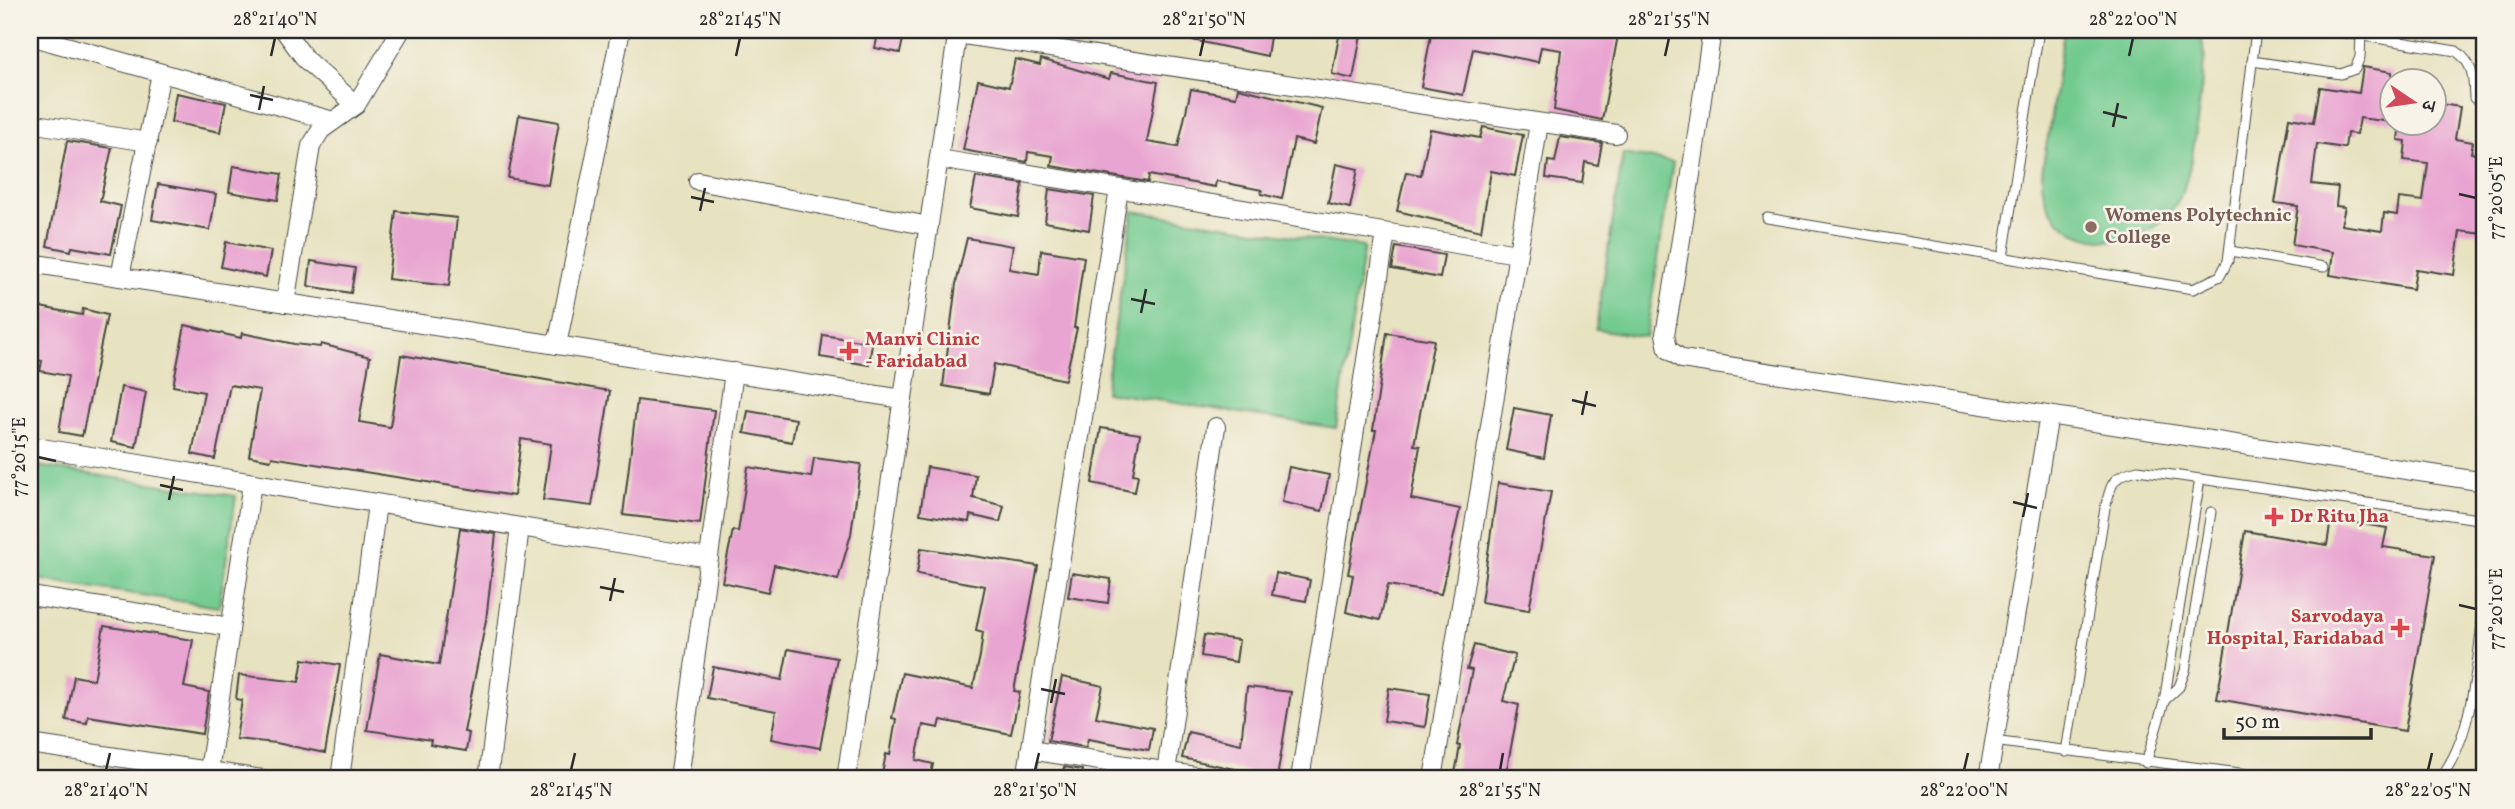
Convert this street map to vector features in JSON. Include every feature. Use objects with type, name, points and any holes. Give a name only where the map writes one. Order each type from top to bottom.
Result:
[{"type":"street","points":[[284,30],[306,60],[356,105]]},
{"type":"street","points":[[285,303],[307,156],[314,137],[356,105],[401,30]]},
{"type":"street","points":[[557,345],[621,30]]},
{"type":"street","points":[[1712,30],[1694,146],[1690,199],[1665,334],[1668,349],[1682,359],[2485,482]]},
{"type":"street","points":[[846,779],[958,32],[1616,134]]},
{"type":"street","points":[[30,36],[333,121]]},
{"type":"street","points":[[120,277],[160,73]]},
{"type":"street","points":[[30,123],[148,142]]},
{"type":"street","points":[[1433,779],[1539,123]]},
{"type":"street","points":[[939,159],[1517,254]]},
{"type":"street","points":[[698,181],[929,226]]},
{"type":"street","points":[[1026,779],[1119,189]]},
{"type":"street","points":[[1300,779],[1386,233]]},
{"type":"street","points":[[30,263],[903,399]]},
{"type":"street","points":[[679,779],[734,372]]},
{"type":"street","points":[[1988,779],[2049,415]]},
{"type":"street","points":[[1166,772],[1216,426]]},
{"type":"street","points":[[30,446],[709,558]]},
{"type":"street","points":[[209,771],[252,483]]},
{"type":"street","points":[[340,779],[377,504]]},
{"type":"street","points":[[488,779],[520,527]]},
{"type":"street","points":[[30,596],[230,627]]},
{"type":"street","points":[[30,744],[262,779]]},
{"type":"street","points":[[1030,750],[1214,779]]},
{"type":"lane","points":[[2003,257],[2039,30]]},
{"type":"lane","points":[[1767,218],[2193,289],[2220,276],[2228,261],[2256,30]]},
{"type":"lane","points":[[2327,30],[2456,51],[2473,69],[2474,97]]},
{"type":"lane","points":[[2252,61],[2342,74],[2355,69],[2360,57],[2361,36]]},
{"type":"lane","points":[[2230,251],[2324,267]]},
{"type":"lane","points":[[2066,752],[2084,628],[2112,484],[2119,474],[2138,470],[2485,520]]},
{"type":"lane","points":[[2146,763],[2164,702],[2200,479]]},
{"type":"lane","points":[[2164,702],[2179,687],[2185,671],[2211,512]]},
{"type":"lane","points":[[2439,779],[2454,758],[2468,711],[2485,600]]},
{"type":"lane","points":[[1993,741],[2146,763],[2286,779]]},
{"type":"green space","points":[[2064,30],[2200,30],[2205,56],[2196,134],[2188,175],[2175,206],[2158,224],[2138,235],[2116,240],[2094,239],[2074,232],[2057,219],[2046,201],[2043,165]]},
{"type":"green space","points":[[1623,154],[1673,162],[1646,337],[1596,329]]},
{"type":"green space","points":[[1133,211],[1364,247],[1336,428],[1105,392]]},
{"type":"green space","points":[[30,465],[236,496],[219,607],[30,578]]},
{"type":"building","points":[[879,30],[905,30],[900,53],[875,48]]},
{"type":"building","points":[[1179,30],[1271,30],[1267,56],[1178,37]]},
{"type":"building","points":[[1432,30],[1619,30],[1602,120],[1554,110],[1561,50],[1541,47],[1538,62],[1473,49],[1463,95],[1421,87]]},
{"type":"building","points":[[1340,31],[1361,35],[1353,79],[1332,74]]},
{"type":"building","points":[[1015,59],[1040,65],[1041,59],[1109,79],[1111,73],[1158,82],[1147,142],[1178,147],[1191,89],[1236,97],[1238,88],[1322,108],[1314,144],[1294,139],[1282,199],[1261,194],[1262,190],[1216,181],[1215,187],[1149,175],[1148,182],[1051,166],[1053,156],[1028,152],[1027,162],[963,150],[978,80],[1009,87]]},
{"type":"building","name":"Womens Polytechnic College","points":[[2363,67],[2378,70],[2378,120],[2360,118],[2357,134],[2347,133],[2345,148],[2317,144],[2312,184],[2338,187],[2336,206],[2345,207],[2341,225],[2382,231],[2384,213],[2397,215],[2399,198],[2423,201],[2428,163],[2404,160],[2406,141],[2398,140],[2398,136],[2448,136],[2448,105],[2460,107],[2455,139],[2473,142],[2471,153],[2485,156],[2484,234],[2460,231],[2454,275],[2416,269],[2413,289],[2330,275],[2333,252],[2292,245],[2298,206],[2275,203],[2289,118],[2314,122],[2320,87],[2359,93]]},
{"type":"building","points":[[176,93],[226,103],[220,132],[171,122]]},
{"type":"building","points":[[519,115],[559,122],[548,185],[508,178]]},
{"type":"building","points":[[1483,127],[1523,135],[1515,176],[1491,171],[1481,231],[1397,211],[1406,172],[1421,175],[1430,129],[1480,138]]},
{"type":"building","points":[[1560,137],[1602,143],[1598,165],[1585,162],[1582,183],[1546,178],[1548,161],[1555,162]]},
{"type":"building","points":[[67,141],[112,148],[100,201],[121,206],[111,254],[72,247],[71,251],[47,246]]},
{"type":"building","points":[[1336,164],[1358,169],[1350,208],[1328,203]]},
{"type":"building","points":[[233,166],[282,174],[278,200],[229,192]]},
{"type":"building","points":[[976,177],[1023,184],[1018,217],[970,208]]},
{"type":"building","points":[[158,184],[216,194],[210,230],[152,220]]},
{"type":"building","points":[[1049,189],[1094,196],[1089,230],[1045,222]]},
{"type":"building","points":[[396,211],[457,218],[449,286],[388,279]]},
{"type":"building","points":[[967,238],[1013,246],[1009,269],[1039,274],[1041,250],[1084,257],[1074,328],[1077,328],[1065,380],[994,364],[989,394],[943,386],[956,284]]},
{"type":"building","points":[[226,242],[271,251],[266,277],[221,267]]},
{"type":"building","points":[[1396,247],[1444,255],[1440,278],[1392,269]]},
{"type":"building","points":[[311,261],[355,268],[351,293],[308,286]]},
{"type":"building","points":[[30,305],[82,315],[83,309],[107,315],[82,436],[59,432],[68,376],[40,371],[42,361],[30,359]]},
{"type":"building","points":[[185,325],[241,338],[242,333],[294,344],[320,347],[321,344],[370,357],[359,422],[390,427],[401,355],[610,391],[592,506],[543,500],[551,444],[521,439],[514,496],[272,457],[271,460],[249,456],[260,390],[230,385],[215,459],[192,454],[204,392],[173,386]]},
{"type":"building","points":[[1387,333],[1434,340],[1414,445],[1420,446],[1411,499],[1460,509],[1441,594],[1388,585],[1380,620],[1346,612],[1353,575],[1348,574],[1376,430],[1373,430]]},
{"type":"building","points":[[823,335],[872,343],[869,365],[820,357]]},
{"type":"building","points":[[121,387],[146,392],[136,447],[111,442]]},
{"type":"building","points":[[637,400],[714,410],[700,524],[623,515]]},
{"type":"building","points":[[1514,408],[1551,415],[1544,458],[1506,450]]},
{"type":"building","points":[[748,411],[796,419],[792,442],[744,433]]},
{"type":"building","points":[[1101,428],[1140,434],[1133,474],[1138,475],[1135,492],[1092,483]]},
{"type":"building","points":[[814,458],[861,464],[851,534],[838,580],[774,565],[768,592],[722,582],[733,530],[738,532],[748,467],[811,477]]},
{"type":"building","points":[[927,467],[976,475],[973,498],[1004,506],[1000,522],[970,515],[969,522],[920,514]]},
{"type":"building","points":[[1289,467],[1329,475],[1322,511],[1282,502]]},
{"type":"building","points":[[1498,483],[1551,492],[1529,610],[1481,602]]},
{"type":"building","points":[[2331,519],[2387,528],[2383,547],[2435,555],[2405,731],[2217,699],[2245,531],[2327,545]]},
{"type":"building","points":[[460,528],[496,534],[486,620],[464,732],[469,733],[466,751],[430,745],[431,740],[367,730],[380,654],[439,665]]},
{"type":"building","points":[[921,548],[1038,566],[1014,691],[1020,692],[1011,734],[941,720],[939,728],[923,725],[916,760],[933,764],[930,779],[881,779],[886,754],[890,755],[896,719],[892,718],[902,673],[973,688],[980,656],[983,632],[976,630],[985,586],[917,574]]},
{"type":"building","points":[[1072,573],[1111,579],[1108,603],[1068,597]]},
{"type":"building","points":[[1276,573],[1310,580],[1306,601],[1272,595]]},
{"type":"building","points":[[104,626],[193,640],[184,687],[209,692],[202,734],[88,716],[87,723],[66,720],[74,676],[94,680]]},
{"type":"building","points":[[1204,635],[1239,640],[1236,662],[1201,656]]},
{"type":"building","points":[[1474,645],[1515,655],[1503,701],[1519,705],[1505,779],[1454,779],[1460,746],[1457,745],[1472,670],[1467,669]]},
{"type":"building","points":[[788,649],[837,658],[820,748],[771,739],[776,711],[707,698],[713,667],[782,680]]},
{"type":"building","points":[[303,659],[340,665],[325,753],[276,743],[236,739],[242,700],[236,699],[239,675],[299,682]]},
{"type":"building","points":[[1062,677],[1103,686],[1096,717],[1153,728],[1149,750],[1088,739],[1086,747],[1048,741]]},
{"type":"building","points":[[1247,687],[1291,692],[1277,778],[1182,758],[1188,732],[1241,744]]},
{"type":"building","points":[[1389,688],[1430,694],[1425,727],[1384,721]]},
{"type":"building","points":[[1064,767],[1082,770],[1081,779],[1061,779]]},
{"type":"place","name":"Womens Polytechnic College","points":[[2091,227]]},
{"type":"place","name":"Manvi Clinic - Faridabad","points":[[849,351]]},
{"type":"place","name":"Dr Ritu Jha","points":[[2274,517]]},
{"type":"place","name":"Sarvodaya Hospital, Faridabad","points":[[2400,628]]}]
